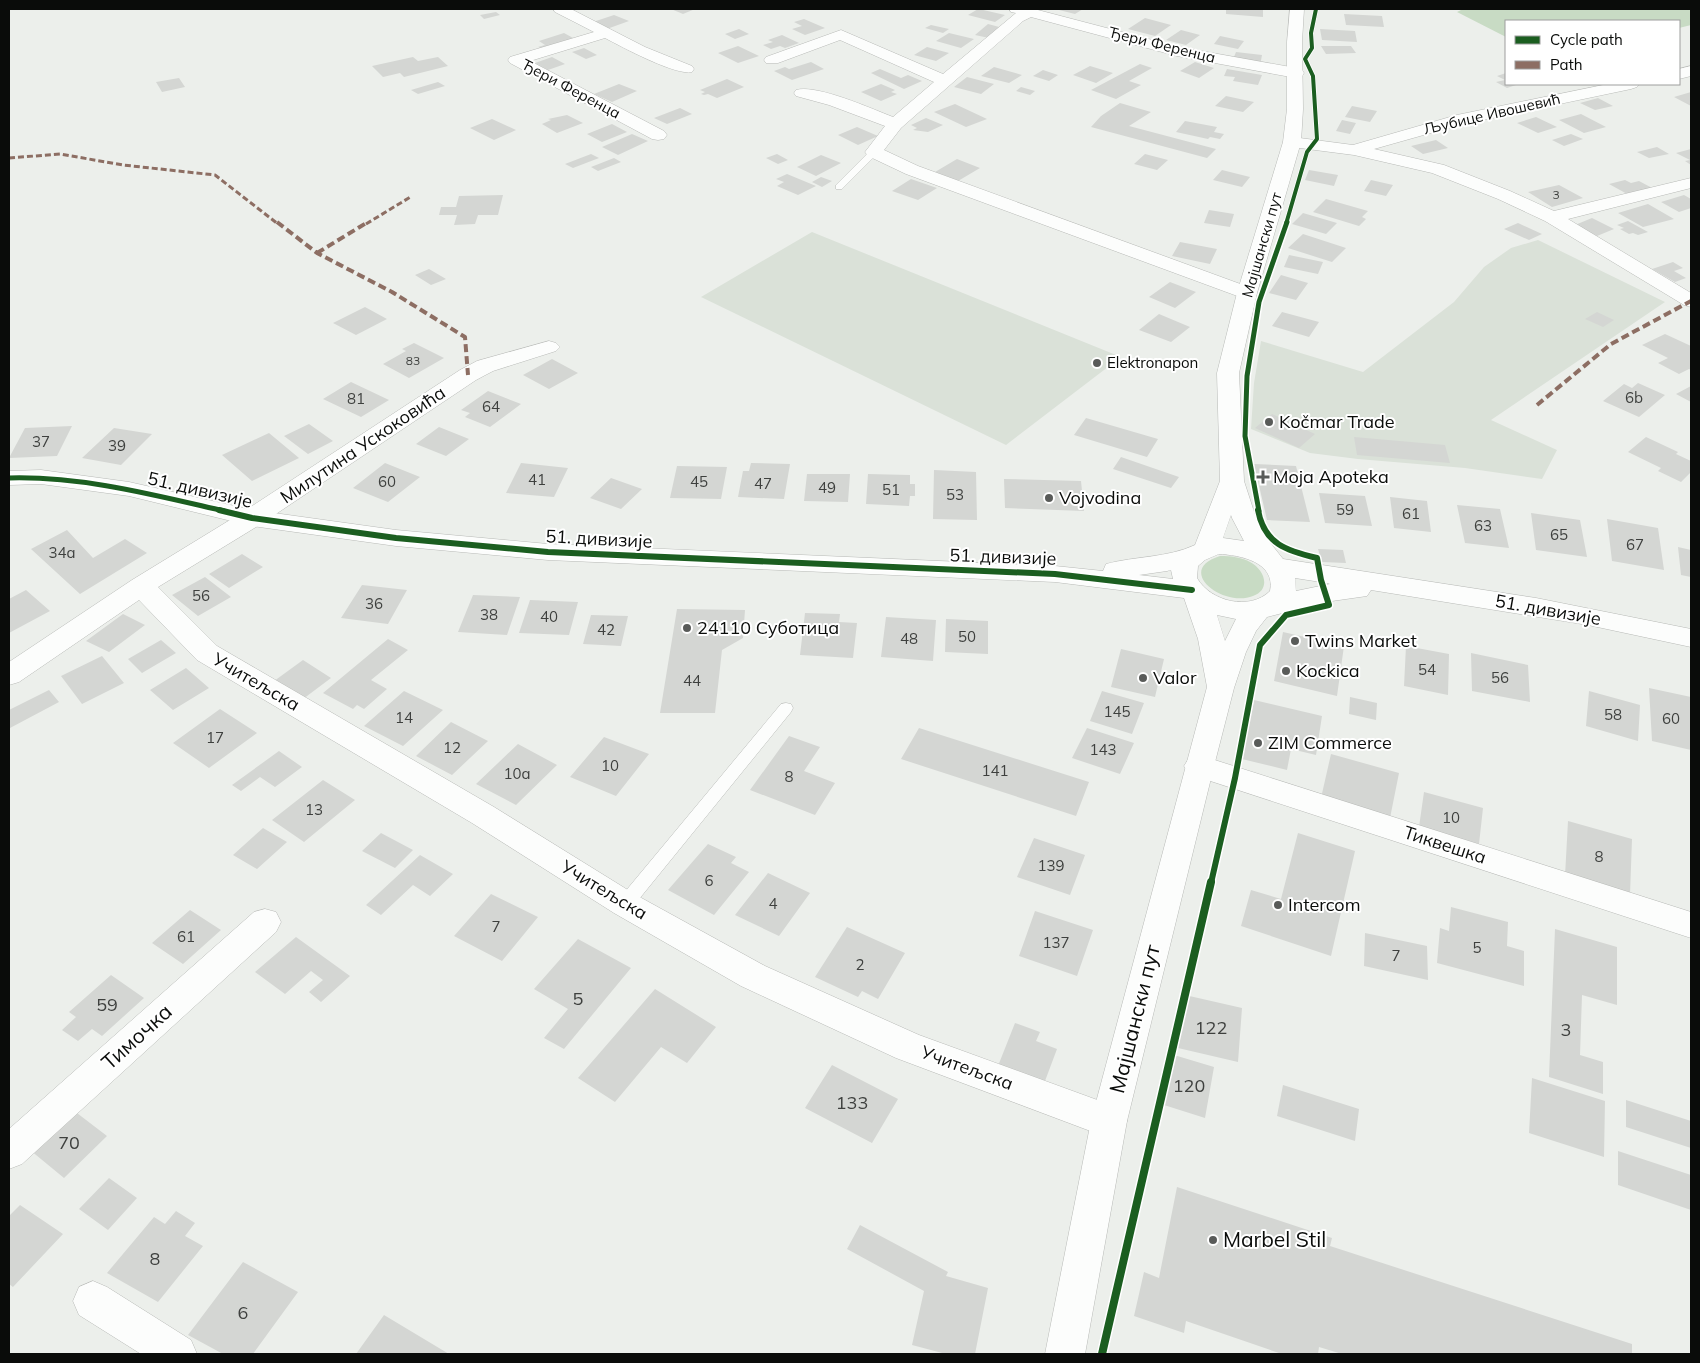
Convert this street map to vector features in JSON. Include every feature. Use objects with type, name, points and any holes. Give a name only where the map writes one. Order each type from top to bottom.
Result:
[{"type":"street","points":[[560,9],[584,14],[607,33],[640,50],[686,69]]},
{"type":"street","name":"Мајшански пут","points":[[1273,563],[1257,542],[1244,518],[1232,481],[1228,373],[1247,293],[1292,142],[1296,120],[1294,31],[1297,9]]},
{"type":"street","name":"Ђери Ференца","points":[[874,152],[894,124],[1018,18],[1023,10],[1177,50],[1296,73]]},
{"type":"street","name":"Ђери Ференца","points":[[607,33],[516,60],[658,135]]},
{"type":"street","points":[[772,60],[841,35],[946,81]]},
{"type":"street","name":"Љубице Ивошевић","points":[[1354,150],[1388,138],[1446,124],[1626,85]]},
{"type":"street","points":[[802,93],[835,101],[894,124]]},
{"type":"street","points":[[1292,142],[1354,150],[1438,169],[1504,195],[1552,217],[1691,301]]},
{"type":"street","points":[[874,152],[912,170],[1247,293]]},
{"type":"street","points":[[1552,217],[1691,183]]},
{"type":"street","name":"Милутина Ускоковића","points":[[9,676],[141,586],[252,518],[468,375],[485,366],[549,347]]},
{"type":"street","name":"51. дивизије","points":[[9,478],[41,478],[129,489],[252,518],[396,538],[548,552],[1055,574],[1194,592]]},
{"type":"street","name":"Мајшански пут","points":[[1200,552],[1232,481]]},
{"type":"street","points":[[1232,546],[1246,549],[1273,563],[1284,579],[1284,588],[1280,597],[1264,607],[1241,611],[1224,609],[1208,603],[1187,584],[1184,573],[1186,563],[1200,552],[1232,546]]},
{"type":"street","name":"51. дивизије","points":[[1055,574],[1113,570],[1158,564],[1200,552]]},
{"type":"street","name":"51. дивизије","points":[[1273,563],[1403,588],[1572,614],[1691,638]]},
{"type":"street","name":"Учитељска","points":[[141,586],[207,653],[483,815],[626,904],[753,976],[908,1047],[1109,1121]]},
{"type":"street","name":"51. дивизије","points":[[1264,607],[1324,593],[1403,588]]},
{"type":"street","name":"Мајшански пут","points":[[1194,592],[1205,615],[1213,644],[1220,688]]},
{"type":"street","name":"Мајшански пут","points":[[1065,1354],[1109,1121],[1199,766],[1220,688],[1240,636],[1264,607]]},
{"type":"street","name":"Тиквешка","points":[[1199,766],[1691,925]]},
{"type":"street","name":"Тимочка","points":[[9,1152],[265,922]]},
{"type":"street","points":[[93,1302],[177,1354]]},
{"type":"lane","points":[[839,187],[874,152]]},
{"type":"lane","points":[[626,904],[786,708]]},
{"type":"shaded area","points":[[812,232],[1121,357],[1006,445],[701,297]]},
{"type":"shaded area","points":[[1538,240],[1665,302],[1491,420],[1557,450],[1542,479],[1465,468],[1310,453],[1251,429],[1254,383],[1261,341],[1363,372],[1454,302],[1484,267],[1511,248]]},
{"type":"green space","points":[[1463,9],[1691,9],[1691,25],[1680,28],[1680,20],[1505,20],[1505,36],[1457,12]]},
{"type":"green space","points":[[1220,556],[1247,560],[1255,565],[1264,579],[1263,589],[1253,596],[1241,598],[1229,597],[1208,586],[1202,578],[1202,570],[1207,562]]},
{"type":"building","points":[[671,9],[695,9],[683,14]]},
{"type":"building","points":[[978,9],[1005,15],[995,22],[968,15]]},
{"type":"building","points":[[1055,9],[1083,9],[1075,14]]},
{"type":"building","points":[[1226,9],[1263,9],[1263,17],[1226,14]]},
{"type":"building","points":[[496,12],[500,15],[484,19],[480,15]]},
{"type":"building","points":[[1344,14],[1382,16],[1384,27],[1346,25]]},
{"type":"building","points":[[614,15],[629,21],[604,30],[590,23]]},
{"type":"building","points":[[1145,18],[1171,25],[1155,36],[1128,29]]},
{"type":"building","points":[[804,19],[825,28],[805,35],[792,29],[802,26],[794,22]]},
{"type":"building","points":[[988,24],[1003,28],[989,38],[975,35]]},
{"type":"building","points":[[931,25],[949,29],[943,33],[925,28]]},
{"type":"building","points":[[739,29],[749,34],[735,39],[725,34]]},
{"type":"building","points":[[1320,29],[1355,31],[1357,42],[1322,40]]},
{"type":"building","points":[[1181,30],[1200,35],[1186,45],[1166,40]]},
{"type":"building","points":[[564,33],[575,39],[543,49],[538,47],[545,45],[539,41]]},
{"type":"building","points":[[949,33],[974,39],[961,48],[936,41]]},
{"type":"building","points":[[782,35],[799,43],[785,48],[780,46],[771,49],[763,45],[773,42],[768,40]]},
{"type":"building","points":[[1220,36],[1244,41],[1238,49],[1214,44]]},
{"type":"building","points":[[738,46],[759,56],[738,63],[718,53]]},
{"type":"building","points":[[1321,46],[1351,46],[1356,53],[1326,54]]},
{"type":"building","points":[[927,47],[949,53],[936,61],[914,55]]},
{"type":"building","points":[[584,48],[597,55],[586,59],[572,52]]},
{"type":"building","points":[[1236,52],[1262,55],[1260,66],[1234,57]]},
{"type":"building","points":[[413,57],[418,61],[438,57],[448,66],[404,77],[400,73],[383,77],[372,66]]},
{"type":"building","points":[[552,57],[565,64],[548,70],[535,63]]},
{"type":"building","points":[[811,62],[824,69],[792,80],[774,71],[785,67],[789,69]]},
{"type":"building","points":[[1195,62],[1214,68],[1199,78],[1180,71]]},
{"type":"building","points":[[1140,64],[1152,68],[1129,81],[1141,85],[1116,99],[1091,90]]},
{"type":"building","points":[[1090,66],[1113,73],[1096,83],[1073,75]]},
{"type":"building","points":[[994,67],[1022,75],[1009,83],[981,76]]},
{"type":"building","points":[[880,69],[901,78],[908,75],[922,81],[904,89],[871,73]]},
{"type":"building","points":[[1227,69],[1262,75],[1258,85],[1233,81],[1235,77],[1224,76]]},
{"type":"building","points":[[1043,70],[1058,75],[1049,81],[1033,76]]},
{"type":"building","points":[[1505,73],[1505,80],[1497,76]]},
{"type":"building","points":[[967,77],[994,84],[981,94],[954,87]]},
{"type":"building","points":[[179,78],[185,87],[162,92],[156,82]]},
{"type":"building","points":[[727,79],[744,87],[717,98],[708,94],[701,94],[705,92],[700,90]]},
{"type":"building","points":[[1505,80],[1505,85],[1516,85],[1507,88],[1496,82]]},
{"type":"building","points":[[438,82],[445,86],[418,94],[411,90]]},
{"type":"building","points":[[619,84],[637,91],[612,102],[594,94]]},
{"type":"building","points":[[881,84],[895,90],[891,92],[897,94],[881,101],[861,92]]},
{"type":"building","points":[[1021,87],[1035,91],[1030,95],[1016,91]]},
{"type":"building","points":[[1691,92],[1691,106],[1674,97]]},
{"type":"building","points":[[1226,96],[1254,102],[1243,112],[1215,106]]},
{"type":"building","points":[[1598,98],[1613,106],[1595,110],[1580,103]]},
{"type":"building","points":[[1120,103],[1151,112],[1129,126],[1216,149],[1207,158],[1091,127],[1101,116]]},
{"type":"building","points":[[955,104],[987,119],[966,127],[934,112]]},
{"type":"building","points":[[1352,106],[1377,111],[1370,122],[1345,117]]},
{"type":"building","points":[[680,108],[692,114],[667,124],[654,118]]},
{"type":"building","points":[[1581,114],[1606,127],[1584,133],[1559,120]]},
{"type":"building","points":[[567,115],[583,123],[557,133],[542,124],[551,120],[548,119]]},
{"type":"building","points":[[1536,117],[1557,127],[1538,133],[1517,123]]},
{"type":"building","points":[[926,118],[943,125],[928,132],[913,130],[917,128],[911,125]]},
{"type":"building","points":[[492,119],[516,130],[494,140],[470,128]]},
{"type":"building","points":[[1342,120],[1356,123],[1350,134],[1336,131]]},
{"type":"building","points":[[1185,121],[1217,127],[1214,132],[1224,134],[1220,139],[1210,137],[1208,139],[1176,132]]},
{"type":"building","points":[[612,124],[627,132],[602,142],[587,134]]},
{"type":"building","points":[[857,127],[878,136],[858,145],[838,135]]},
{"type":"building","points":[[632,134],[648,141],[618,155],[602,147]]},
{"type":"building","points":[[1571,134],[1583,139],[1564,146],[1552,140]]},
{"type":"building","points":[[1436,140],[1448,148],[1423,154],[1411,146]]},
{"type":"building","points":[[1657,147],[1669,154],[1649,158],[1637,152]]},
{"type":"building","points":[[1691,149],[1691,165],[1685,161],[1690,160],[1676,153]]},
{"type":"building","points":[[591,154],[599,158],[573,168],[565,164]]},
{"type":"building","points":[[777,154],[788,160],[778,164],[766,158]]},
{"type":"building","points":[[1145,154],[1168,160],[1157,170],[1134,164]]},
{"type":"building","points":[[821,155],[841,163],[816,176],[797,167]]},
{"type":"building","points":[[614,158],[621,162],[598,171],[591,167]]},
{"type":"building","points":[[957,159],[980,168],[958,181],[935,172]]},
{"type":"building","points":[[1222,170],[1250,177],[1242,187],[1213,180]]},
{"type":"building","points":[[1309,170],[1338,175],[1334,186],[1305,180]]},
{"type":"building","points":[[787,174],[816,186],[798,195],[777,186],[784,182],[776,179]]},
{"type":"building","points":[[821,177],[832,181],[822,187],[812,182]]},
{"type":"building","points":[[911,179],[937,188],[918,200],[892,191]]},
{"type":"building","points":[[1371,180],[1393,185],[1386,196],[1364,191]]},
{"type":"building","points":[[1625,180],[1631,183],[1639,181],[1654,189],[1629,195],[1609,184]]},
{"type":"building","points":[[1559,185],[1583,198],[1552,207],[1528,192]]},
{"type":"building","points":[[503,195],[498,215],[478,215],[475,224],[454,225],[457,215],[439,215],[441,207],[456,207],[459,196]]},
{"type":"building","points":[[1684,195],[1691,199],[1691,208],[1679,212],[1661,202]]},
{"type":"building","points":[[1326,199],[1368,211],[1362,217],[1366,219],[1359,226],[1313,212]]},
{"type":"building","points":[[1648,204],[1674,219],[1643,227],[1618,213]]},
{"type":"building","points":[[1209,210],[1234,214],[1230,227],[1204,223]]},
{"type":"building","points":[[1303,213],[1337,223],[1326,234],[1292,224]]},
{"type":"building","points":[[1592,218],[1614,229],[1597,236],[1575,225]]},
{"type":"building","points":[[1628,221],[1648,232],[1638,235],[1629,234],[1620,229],[1624,228],[1617,225]]},
{"type":"building","points":[[1518,223],[1542,234],[1529,240],[1504,229]]},
{"type":"building","points":[[1303,234],[1346,248],[1332,262],[1288,248]]},
{"type":"building","points":[[1180,242],[1217,249],[1210,264],[1172,256]]},
{"type":"building","points":[[1289,255],[1323,262],[1318,274],[1284,267]]},
{"type":"building","points":[[1673,262],[1683,268],[1674,271],[1686,278],[1675,282],[1652,269]]},
{"type":"building","points":[[429,269],[446,279],[431,285],[415,275]]},
{"type":"building","points":[[1281,275],[1308,283],[1296,300],[1269,293]]},
{"type":"building","points":[[1170,282],[1196,292],[1175,308],[1149,297]]},
{"type":"building","points":[[365,307],[387,319],[356,335],[333,323]]},
{"type":"building","points":[[1282,312],[1319,322],[1309,337],[1272,326]]},
{"type":"building","points":[[1597,312],[1614,320],[1603,327],[1585,319]]},
{"type":"building","points":[[1159,314],[1190,327],[1171,342],[1139,330]]},
{"type":"building","points":[[1665,334],[1691,346],[1691,370],[1689,369],[1679,374],[1658,363],[1668,358],[1642,345]]},
{"type":"building","points":[[414,343],[444,358],[409,378],[383,364],[406,351],[402,349]]},
{"type":"building","points":[[552,359],[578,373],[549,389],[523,375]]},
{"type":"building","points":[[351,382],[389,400],[361,417],[323,399]]},
{"type":"building","points":[[1638,383],[1665,395],[1639,417],[1603,401],[1624,384],[1632,388]]},
{"type":"building","points":[[1691,386],[1691,402],[1676,394]]},
{"type":"building","points":[[488,391],[521,404],[490,427],[465,417],[470,413],[461,410]]},
{"type":"building","points":[[1272,414],[1315,434],[1299,448],[1255,428]]},
{"type":"building","points":[[1086,418],[1158,439],[1147,457],[1074,435]]},
{"type":"building","points":[[309,424],[333,441],[308,454],[284,436]]},
{"type":"building","points":[[72,426],[57,456],[9,458],[25,428]]},
{"type":"building","points":[[439,427],[469,439],[446,456],[416,444]]},
{"type":"building","points":[[114,428],[152,434],[121,465],[82,458]]},
{"type":"building","points":[[269,433],[299,458],[252,481],[222,455]]},
{"type":"building","points":[[1354,437],[1445,445],[1450,463],[1357,455]]},
{"type":"building","points":[[1646,437],[1678,452],[1676,454],[1691,461],[1691,472],[1681,482],[1658,471],[1661,468],[1628,452]]},
{"type":"building","points":[[1121,457],[1179,477],[1171,488],[1113,469]]},
{"type":"building","points":[[385,463],[420,477],[388,502],[353,488]]},
{"type":"building","points":[[521,463],[568,468],[554,497],[506,493]]},
{"type":"building","points":[[751,463],[790,464],[784,499],[738,497],[743,471],[749,471]]},
{"type":"building","points":[[1254,464],[1296,466],[1310,522],[1267,520]]},
{"type":"building","points":[[677,466],[727,467],[721,499],[670,498]]},
{"type":"building","points":[[934,470],[976,472],[977,520],[933,519]]},
{"type":"building","points":[[807,474],[850,474],[848,502],[804,501]]},
{"type":"building","points":[[868,474],[910,475],[910,484],[915,484],[915,496],[910,496],[909,506],[866,504]]},
{"type":"building","points":[[611,478],[642,489],[621,509],[590,498]]},
{"type":"building","points":[[1004,479],[1081,481],[1084,511],[1005,508]]},
{"type":"building","points":[[1319,493],[1365,496],[1372,526],[1325,523]]},
{"type":"building","points":[[1390,497],[1427,501],[1431,532],[1394,528]]},
{"type":"building","points":[[1457,505],[1500,509],[1509,548],[1465,543]]},
{"type":"building","points":[[1531,513],[1580,520],[1587,557],[1536,550]]},
{"type":"building","points":[[1607,519],[1658,528],[1664,570],[1612,561]]},
{"type":"building","points":[[67,530],[93,558],[125,539],[147,553],[80,594],[31,549]]},
{"type":"building","points":[[1678,547],[1691,550],[1691,577],[1681,575]]},
{"type":"building","points":[[1318,549],[1343,550],[1346,563],[1322,562]]},
{"type":"building","points":[[242,554],[263,567],[229,588],[209,574]]},
{"type":"building","points":[[205,577],[231,597],[198,616],[172,595]]},
{"type":"building","points":[[362,585],[407,590],[388,624],[341,618]]},
{"type":"building","points":[[26,590],[50,611],[9,633],[9,599]]},
{"type":"building","points":[[473,595],[520,597],[507,635],[458,632]]},
{"type":"building","points":[[530,600],[578,602],[569,635],[519,633]]},
{"type":"building","points":[[677,609],[745,610],[743,638],[722,650],[715,713],[660,713]]},
{"type":"building","points":[[805,613],[840,614],[839,622],[857,623],[853,658],[800,655]]},
{"type":"building","points":[[123,614],[145,625],[109,652],[86,641]]},
{"type":"building","points":[[591,615],[628,616],[621,646],[583,644]]},
{"type":"building","points":[[886,617],[936,620],[933,661],[881,657]]},
{"type":"building","points":[[946,619],[988,621],[988,654],[945,652]]},
{"type":"building","points":[[1283,632],[1344,646],[1337,696],[1274,681]]},
{"type":"building","points":[[388,639],[408,650],[371,680],[387,689],[364,709],[357,705],[353,709],[323,693]]},
{"type":"building","points":[[161,640],[176,653],[142,673],[128,659]]},
{"type":"building","points":[[1406,646],[1449,654],[1448,695],[1404,686]]},
{"type":"building","points":[[1121,649],[1164,659],[1155,697],[1111,687]]},
{"type":"building","points":[[1471,653],[1528,665],[1530,702],[1472,691]]},
{"type":"building","points":[[102,656],[124,683],[82,704],[61,676]]},
{"type":"building","points":[[303,660],[331,678],[299,702],[270,684]]},
{"type":"building","points":[[186,668],[209,688],[173,710],[150,690]]},
{"type":"building","points":[[1649,688],[1691,697],[1691,750],[1652,741]]},
{"type":"building","points":[[49,690],[59,702],[10,728],[9,710]]},
{"type":"building","points":[[404,691],[443,710],[403,746],[364,726]]},
{"type":"building","points":[[1102,691],[1144,703],[1132,734],[1090,721]]},
{"type":"building","points":[[1589,691],[1640,705],[1638,741],[1586,726]]},
{"type":"building","points":[[1350,697],[1377,703],[1376,720],[1349,714]]},
{"type":"building","points":[[1254,700],[1322,716],[1316,755],[1291,749],[1287,770],[1242,759]]},
{"type":"building","points":[[220,709],[257,733],[209,768],[173,743]]},
{"type":"building","points":[[451,722],[488,741],[452,775],[416,756]]},
{"type":"building","points":[[919,728],[1089,782],[1076,816],[901,759]]},
{"type":"building","points":[[1087,728],[1134,743],[1120,774],[1072,758]]},
{"type":"building","points":[[789,736],[820,747],[804,771],[835,783],[815,815],[750,790]]},
{"type":"building","points":[[604,737],[649,754],[616,796],[570,777]]},
{"type":"building","points":[[518,744],[557,765],[516,805],[476,784]]},
{"type":"building","points":[[279,751],[302,767],[275,787],[260,777],[241,791],[232,785]]},
{"type":"building","points":[[1331,754],[1399,773],[1390,818],[1321,798]]},
{"type":"building","points":[[323,780],[355,800],[304,842],[272,820]]},
{"type":"building","points":[[1424,792],[1483,808],[1479,844],[1419,827]]},
{"type":"building","points":[[1568,821],[1632,839],[1630,895],[1565,876]]},
{"type":"building","points":[[263,828],[287,842],[257,869],[233,855]]},
{"type":"building","points":[[381,833],[413,850],[395,868],[362,851]]},
{"type":"building","points":[[1298,833],[1355,851],[1331,956],[1241,926],[1251,890],[1281,899]]},
{"type":"building","points":[[1034,838],[1085,855],[1070,895],[1017,877]]},
{"type":"building","points":[[708,844],[736,857],[731,863],[749,872],[714,915],[668,890]]},
{"type":"building","points":[[420,855],[453,874],[430,896],[413,885],[381,915],[366,905]]},
{"type":"building","points":[[768,873],[810,893],[779,936],[735,915]]},
{"type":"building","points":[[491,894],[538,917],[502,961],[454,936]]},
{"type":"building","points":[[1451,907],[1508,922],[1507,946],[1524,951],[1524,986],[1437,963],[1440,928],[1449,931]]},
{"type":"building","points":[[190,910],[221,930],[183,964],[152,943]]},
{"type":"building","points":[[1035,911],[1093,930],[1077,976],[1019,956]]},
{"type":"building","points":[[847,927],[905,953],[878,999],[862,991],[858,997],[815,977]]},
{"type":"building","points":[[1555,929],[1617,947],[1617,1005],[1582,995],[1580,1055],[1603,1062],[1603,1094],[1549,1077]]},
{"type":"building","points":[[1365,933],[1427,946],[1428,980],[1364,966]]},
{"type":"building","points":[[296,937],[350,976],[321,1002],[309,992],[323,980],[311,971],[285,994],[255,972]]},
{"type":"building","points":[[578,939],[631,968],[564,1049],[544,1038],[568,1009],[534,989]]},
{"type":"building","points":[[111,975],[144,998],[102,1036],[92,1029],[78,1041],[62,1030],[76,1017],[69,1012]]},
{"type":"building","points":[[655,989],[716,1027],[687,1063],[661,1047],[615,1102],[578,1078]]},
{"type":"building","points":[[1185,995],[1242,1008],[1238,1062],[1178,1048]]},
{"type":"building","points":[[1015,1023],[1040,1032],[1036,1041],[1057,1049],[1042,1089],[996,1071]]},
{"type":"building","points":[[1174,1055],[1214,1067],[1205,1118],[1164,1105]]},
{"type":"building","points":[[832,1065],[898,1099],[872,1143],[805,1108]]},
{"type":"building","points":[[1532,1078],[1605,1101],[1604,1157],[1529,1133]]},
{"type":"building","points":[[1283,1085],[1359,1109],[1355,1141],[1277,1116]]},
{"type":"building","points":[[1626,1100],[1691,1121],[1691,1148],[1626,1127]]},
{"type":"building","points":[[73,1110],[107,1136],[64,1178],[30,1150]]},
{"type":"building","points":[[1618,1151],[1691,1175],[1691,1210],[1618,1185]]},
{"type":"building","points":[[109,1178],[137,1198],[108,1230],[79,1209]]},
{"type":"building","points":[[1177,1187],[1332,1238],[1330,1246],[1632,1344],[1632,1354],[1342,1354],[1319,1347],[1318,1354],[1282,1354],[1186,1321],[1184,1333],[1134,1316],[1144,1272],[1159,1278]]},
{"type":"building","points":[[20,1205],[63,1234],[13,1287],[9,1284],[9,1216]]},
{"type":"building","points":[[176,1211],[195,1223],[185,1236],[203,1246],[158,1302],[107,1273],[154,1217],[165,1224]]},
{"type":"building","points":[[860,1225],[948,1272],[946,1276],[988,1288],[975,1354],[946,1354],[912,1345],[924,1291],[847,1249]]},
{"type":"building","points":[[243,1262],[298,1292],[253,1354],[223,1354],[188,1335]]},
{"type":"building","points":[[384,1315],[449,1354],[356,1354]]},
{"type":"marked path","points":[[9,158],[60,154],[123,165],[215,175],[317,253],[392,292],[465,337],[468,375]]},
{"type":"marked path","points":[[317,253],[412,196]]},
{"type":"marked path","points":[[1537,405],[1611,344],[1691,301]]},
{"type":"cycle path","points":[[1102,1354],[1235,778],[1260,645],[1286,615],[1329,605],[1321,580],[1317,558],[1295,553],[1272,541],[1260,519],[1245,436],[1247,376],[1259,302],[1284,232],[1307,152],[1317,139],[1313,76],[1305,59],[1312,48],[1311,33],[1316,9]]},
{"type":"cycle path","points":[[9,478],[41,477],[129,489],[252,518],[396,538],[548,552],[1055,574],[1192,590]]},
{"type":"place","name":"Elektronapon","points":[[1097,363]]},
{"type":"place","name":"Kočmar Trade","points":[[1269,422]]},
{"type":"place","name":"Moja Apoteka","points":[[1263,477]]},
{"type":"place","name":"Vojvodina","points":[[1049,498]]},
{"type":"place","name":"24110 Суботица","points":[[687,628]]},
{"type":"place","name":"Twins Market","points":[[1295,641]]},
{"type":"place","name":"Kockica","points":[[1286,671]]},
{"type":"place","name":"Valor","points":[[1143,678]]},
{"type":"place","name":"ZIM Commerce","points":[[1258,743]]},
{"type":"place","name":"Intercom","points":[[1278,905]]},
{"type":"place","name":"Marbel Stil","points":[[1213,1240]]}]
